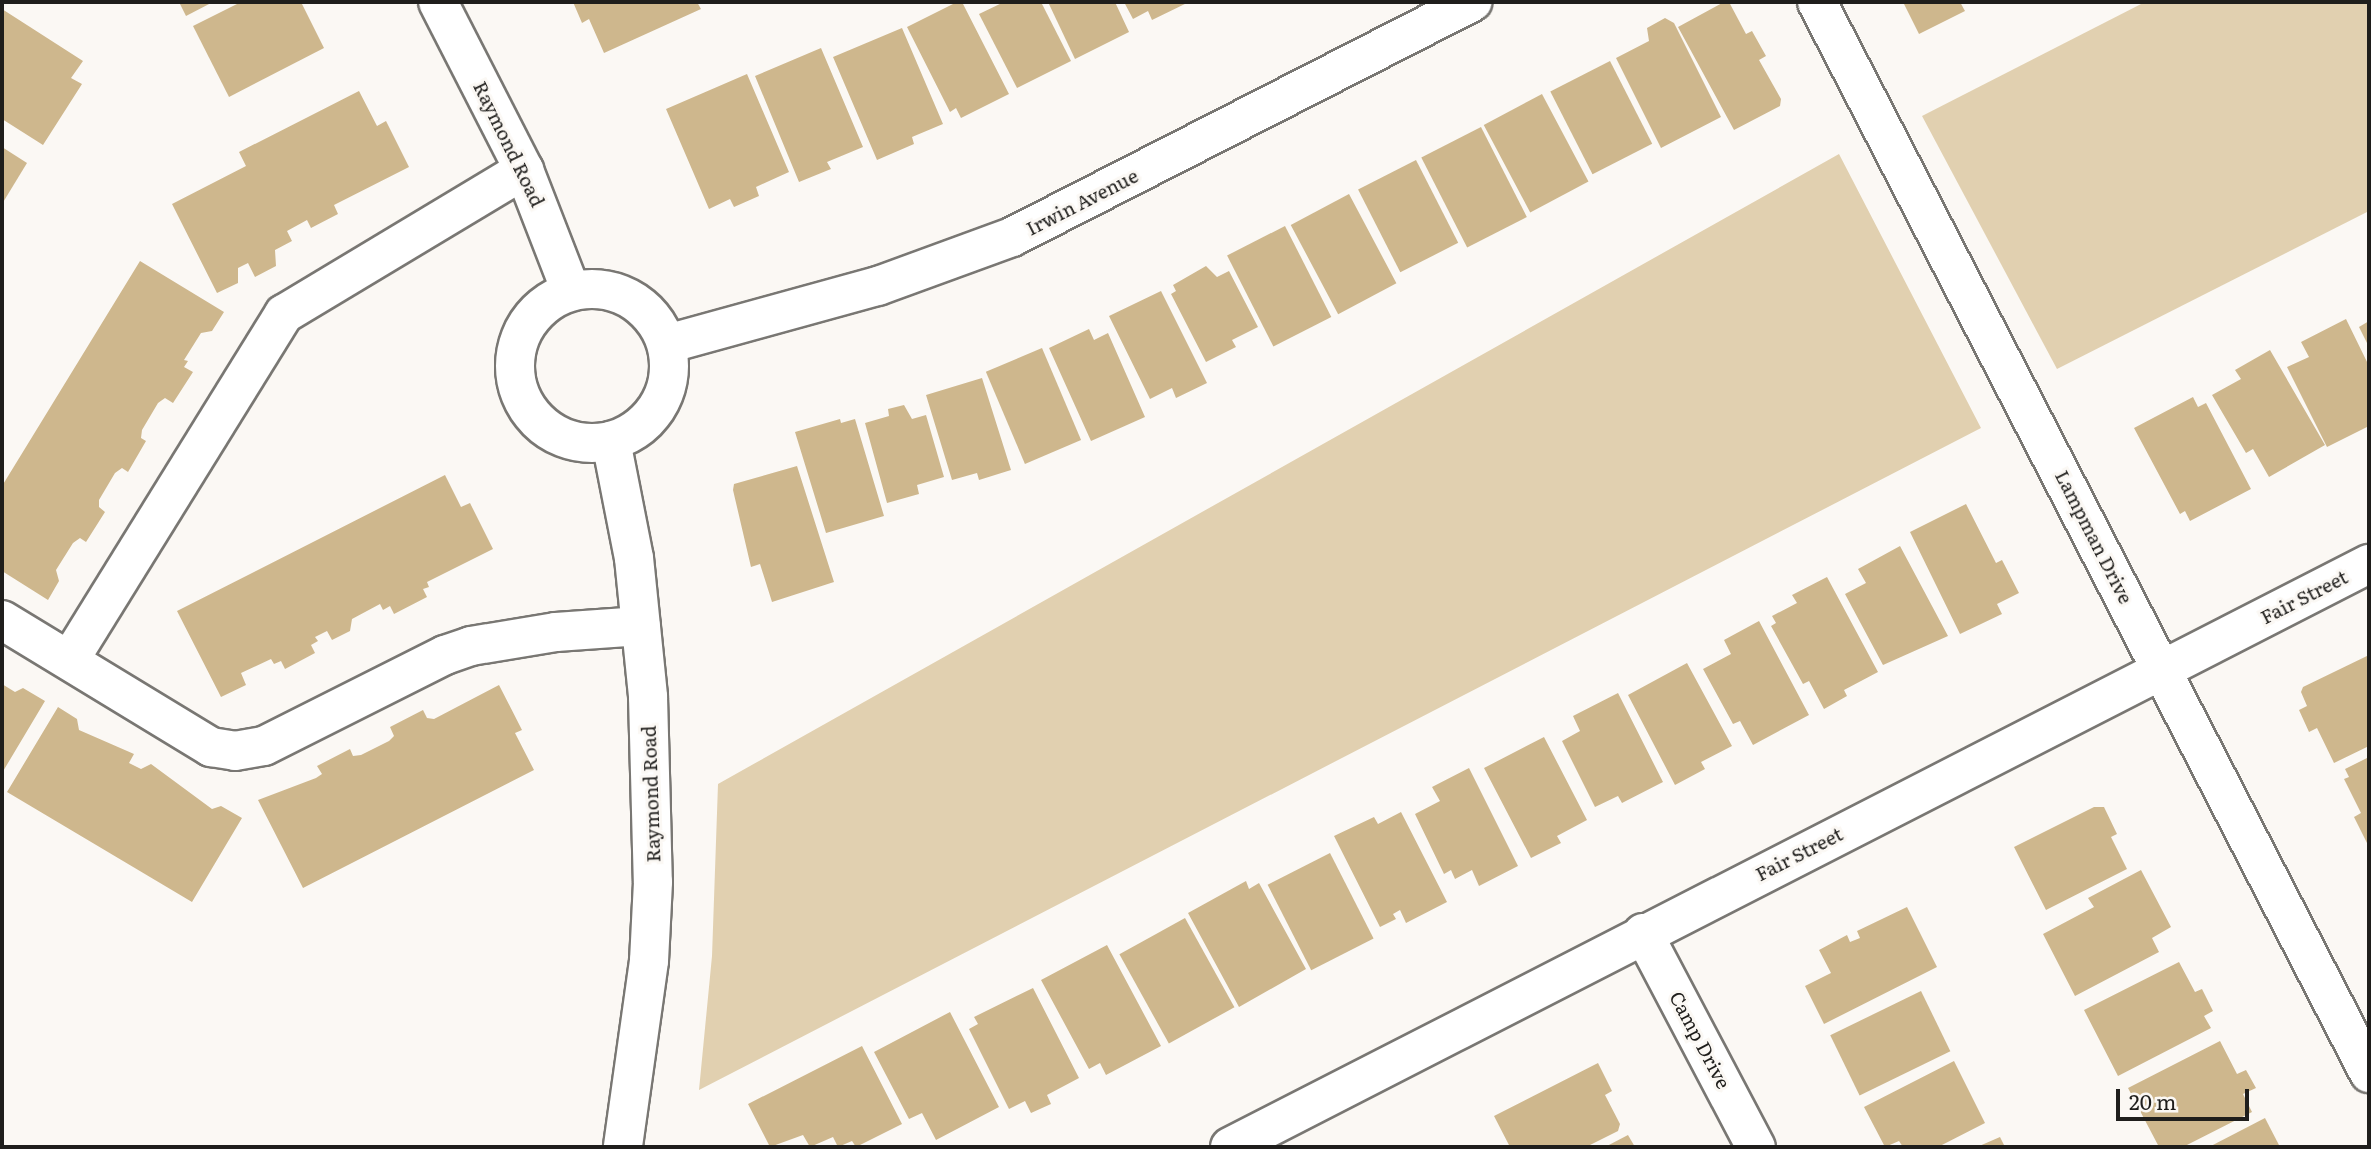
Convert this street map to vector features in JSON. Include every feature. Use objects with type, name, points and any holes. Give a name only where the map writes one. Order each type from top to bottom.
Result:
[{"type":"street","name":"Raymond Road","points":[[438,2],[524,170],[571,291]]},
{"type":"street","name":"Irwin Avenue","points":[[667,344],[890,283],[1013,237],[1472,2]]},
{"type":"street","name":"Lampman Drive","points":[[1817,2],[2369,1073]]},
{"type":"street","points":[[70,659],[284,314],[524,170]]},
{"type":"street","points":[[571,291],[615,291],[638,303],[656,321],[667,344],[671,369],[666,394],[653,415],[634,432],[611,441],[588,443],[554,433],[529,410],[518,389],[514,366],[528,322],[544,304],[571,291]]},
{"type":"street","name":"Raymond Road","points":[[611,441],[634,558],[648,697],[653,882],[649,961],[623,1147]]},
{"type":"street","name":"Fair Street","points":[[1230,1147],[1643,933],[2369,564]]},
{"type":"street","points":[[2,620],[211,747],[235,751],[264,746],[445,654],[471,646],[556,632],[641,625]]},
{"type":"street","name":"Camp Drive","points":[[1643,933],[1756,1147]]},
{"type":"shaded area","points":[[2145,2],[2369,2],[2369,211],[2057,369],[1922,116]]},
{"type":"shaded area","points":[[1839,154],[1981,428],[699,1090],[712,956],[718,784]]},
{"type":"building","points":[[179,2],[213,2],[186,16]]},
{"type":"building","points":[[241,2],[301,2],[324,48],[229,97],[193,26]]},
{"type":"building","points":[[573,2],[697,2],[701,9],[604,53],[589,19],[582,23]]},
{"type":"building","points":[[962,2],[1009,94],[961,118],[956,108],[950,112],[907,27]]},
{"type":"building","points":[[1004,2],[1041,2],[1071,61],[1017,88],[979,14]]},
{"type":"building","points":[[1048,2],[1115,2],[1129,32],[1075,59]]},
{"type":"building","points":[[1124,2],[1189,2],[1152,20],[1148,11],[1133,19]]},
{"type":"building","points":[[1724,2],[1729,2],[1746,34],[1752,31],[1766,56],[1759,60],[1781,99],[1780,106],[1734,130],[1678,27]]},
{"type":"building","points":[[1903,2],[1960,2],[1965,11],[1919,34]]},
{"type":"building","points":[[2,9],[83,61],[71,78],[82,84],[43,145],[2,119]]},
{"type":"building","points":[[1665,18],[1674,23],[1721,117],[1661,148],[1616,58],[1649,41],[1647,28]]},
{"type":"building","points":[[902,28],[943,124],[912,137],[914,144],[877,160],[833,57]]},
{"type":"building","points":[[821,48],[863,147],[827,162],[831,169],[799,182],[755,76]]},
{"type":"building","points":[[1610,61],[1652,144],[1593,174],[1550,91]]},
{"type":"building","points":[[747,74],[789,172],[756,187],[759,196],[734,207],[730,199],[709,209],[666,109]]},
{"type":"building","points":[[359,91],[377,126],[386,121],[409,167],[334,205],[338,214],[311,228],[307,220],[287,231],[292,241],[275,250],[276,266],[255,277],[248,263],[238,268],[238,283],[217,293],[172,204],[246,166],[239,152]]},
{"type":"building","points":[[1542,94],[1588,181],[1530,212],[1484,125]]},
{"type":"building","points":[[1481,127],[1527,217],[1467,247],[1421,157]]},
{"type":"building","points":[[2,147],[27,163],[2,204]]},
{"type":"building","points":[[1416,160],[1458,243],[1400,272],[1358,190]]},
{"type":"building","points":[[1349,194],[1396,283],[1338,314],[1291,225]]},
{"type":"building","points":[[1285,226],[1331,317],[1273,346],[1227,256]]},
{"type":"building","points":[[140,261],[224,312],[212,331],[201,333],[184,360],[188,361],[184,367],[193,372],[173,403],[165,398],[158,403],[142,430],[141,438],[146,441],[128,472],[122,468],[115,473],[99,500],[99,507],[105,512],[86,542],[80,538],[73,543],[56,570],[59,581],[48,600],[2,571],[2,486]]},
{"type":"building","points":[[1206,266],[1217,277],[1229,271],[1258,327],[1232,340],[1236,347],[1206,362],[1171,294],[1176,291],[1173,285]]},
{"type":"building","points":[[1161,291],[1207,383],[1176,398],[1172,388],[1150,399],[1109,316]]},
{"type":"building","points":[[2346,319],[2369,366],[2369,426],[2327,447],[2287,367],[2309,357],[2301,342]]},
{"type":"building","points":[[2369,321],[2369,347],[2359,327]]},
{"type":"building","points":[[1089,329],[1094,340],[1108,333],[1145,417],[1091,441],[1049,348]]},
{"type":"building","points":[[1042,348],[1081,440],[1025,464],[986,372]]},
{"type":"building","points":[[2270,350],[2325,445],[2269,477],[2253,449],[2246,453],[2212,395],[2241,379],[2235,370]]},
{"type":"building","points":[[982,378],[1011,470],[979,480],[977,473],[952,480],[926,395]]},
{"type":"building","points":[[2193,397],[2198,407],[2206,403],[2251,489],[2190,521],[2185,511],[2180,514],[2134,428]]},
{"type":"building","points":[[904,405],[912,419],[926,415],[944,477],[917,485],[919,494],[887,503],[865,423],[889,416],[888,409]]},
{"type":"building","points":[[840,419],[841,423],[855,419],[884,516],[826,533],[795,432]]},
{"type":"building","points":[[797,466],[834,582],[772,602],[760,564],[751,567],[733,490],[734,484]]},
{"type":"building","points":[[445,475],[461,507],[470,503],[493,549],[427,582],[429,587],[423,589],[427,597],[394,614],[390,606],[383,610],[380,604],[352,619],[350,631],[332,640],[327,631],[315,637],[318,641],[311,645],[315,653],[285,669],[281,661],[274,664],[271,659],[241,673],[246,685],[221,697],[177,611]]},
{"type":"building","points":[[1966,504],[1996,563],[2002,560],[2019,593],[1997,604],[2002,614],[1960,634],[1910,532]]},
{"type":"building","points":[[1900,546],[1948,636],[1883,665],[1845,594],[1866,583],[1858,569]]},
{"type":"building","points":[[1827,577],[1878,672],[1844,690],[1847,696],[1824,709],[1809,681],[1803,684],[1771,626],[1776,623],[1772,616],[1797,603],[1792,595]]},
{"type":"building","points":[[1759,621],[1809,715],[1753,745],[1740,721],[1733,724],[1703,669],[1731,654],[1724,640]]},
{"type":"building","points":[[2369,655],[2369,746],[2334,763],[2317,728],[2309,732],[2299,710],[2307,706],[2301,692],[2303,687]]},
{"type":"building","points":[[1687,663],[1732,746],[1701,762],[1705,769],[1675,785],[1628,695]]},
{"type":"building","points":[[2,684],[15,692],[23,688],[45,701],[2,773]]},
{"type":"building","points":[[499,685],[522,730],[515,733],[534,770],[303,888],[258,800],[316,778],[322,774],[317,766],[350,749],[353,756],[361,755],[389,741],[394,736],[390,727],[423,710],[427,718],[434,719]]},
{"type":"building","points":[[1618,693],[1663,782],[1622,803],[1618,796],[1595,807],[1562,741],[1580,731],[1573,716]]},
{"type":"building","points":[[58,707],[77,719],[79,730],[134,754],[129,763],[141,769],[151,764],[212,809],[221,806],[242,818],[192,902],[7,792]]},
{"type":"building","points":[[1544,737],[1587,820],[1557,836],[1561,843],[1531,858],[1484,768]]},
{"type":"building","points":[[2369,757],[2369,847],[2354,817],[2361,813],[2344,779],[2349,777],[2345,769]]},
{"type":"building","points":[[1469,768],[1518,866],[1479,886],[1472,870],[1455,879],[1451,870],[1444,874],[1415,814],[1440,801],[1432,787]]},
{"type":"building","points":[[2094,807],[2104,807],[2117,834],[2111,837],[2127,869],[2046,910],[2014,847]]},
{"type":"building","points":[[1401,812],[1447,902],[1406,923],[1400,910],[1393,914],[1396,919],[1380,927],[1334,836],[1374,817],[1378,824]]},
{"type":"building","points":[[1330,853],[1374,939],[1311,970],[1268,885]]},
{"type":"building","points":[[2141,870],[2171,927],[2152,938],[2159,952],[2075,996],[2043,934],[2094,907],[2088,898]]},
{"type":"building","points":[[1246,881],[1249,889],[1259,883],[1306,969],[1239,1007],[1188,913]]},
{"type":"building","points":[[1907,907],[1937,967],[1824,1024],[1805,986],[1831,973],[1819,950],[1847,935],[1850,942],[1860,938],[1857,931]]},
{"type":"building","points":[[1185,918],[1234,1007],[1169,1044],[1119,954]]},
{"type":"building","points":[[1107,945],[1161,1046],[1106,1075],[1100,1063],[1089,1069],[1041,980]]},
{"type":"building","points":[[2179,962],[2195,992],[2202,989],[2213,1011],[2204,1016],[2211,1028],[2118,1076],[2084,1010]]},
{"type":"building","points":[[1033,988],[1079,1078],[1047,1095],[1051,1104],[1031,1113],[1025,1101],[1009,1109],[969,1029],[978,1024],[974,1017]]},
{"type":"building","points":[[1921,991],[1950,1051],[1860,1095],[1830,1035]]},
{"type":"building","points":[[950,1012],[999,1107],[936,1140],[922,1113],[909,1119],[874,1052]]},
{"type":"building","points":[[2220,1041],[2237,1074],[2246,1070],[2256,1088],[2243,1094],[2252,1112],[2183,1147],[2159,1147],[2128,1088]]},
{"type":"building","points":[[862,1046],[902,1124],[856,1147],[852,1141],[838,1147],[833,1137],[810,1147],[803,1135],[770,1147],[748,1104]]},
{"type":"building","points":[[1954,1061],[1985,1123],[1938,1147],[1903,1147],[1899,1141],[1885,1147],[1864,1107]]},
{"type":"building","points":[[1598,1063],[1612,1091],[1605,1095],[1620,1124],[1618,1131],[1586,1147],[1510,1147],[1494,1116]]},
{"type":"building","points":[[2265,1118],[2280,1147],[2209,1147]]},
{"type":"building","points":[[1628,1135],[1635,1147],[1605,1147]]},
{"type":"building","points":[[2000,1137],[2005,1147],[1977,1147]]}]
